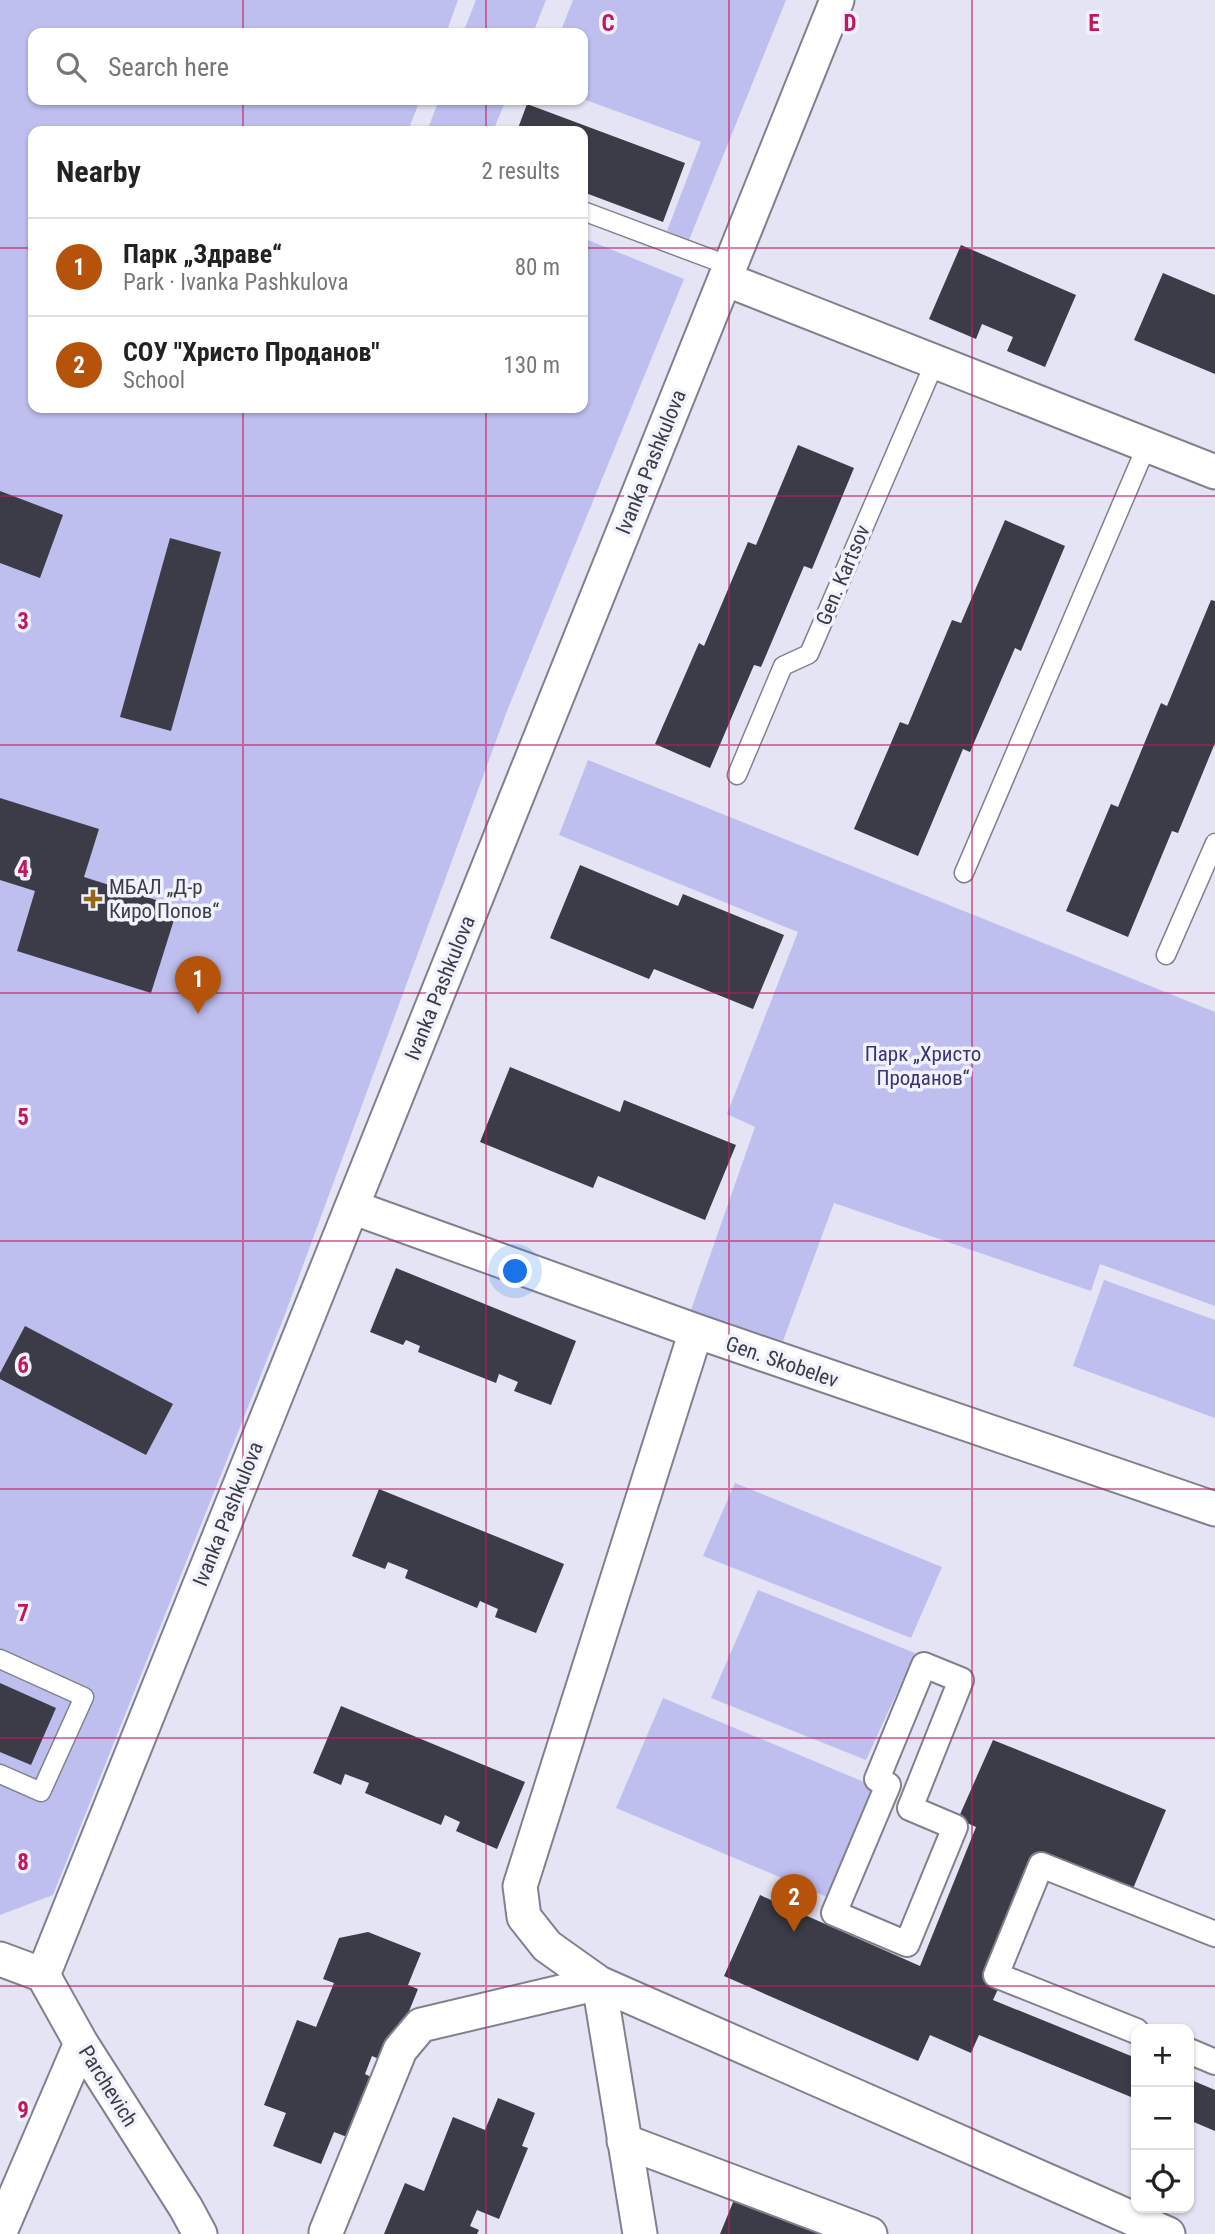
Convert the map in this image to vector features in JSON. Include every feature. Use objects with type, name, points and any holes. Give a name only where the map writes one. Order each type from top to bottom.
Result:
[{"type":"street","name":"Ivanka Pashkulova","points":[[43,1975],[837,0]]},
{"type":"street","points":[[728,272],[935,362],[1215,472]]},
{"type":"street","name":"Gen. Skobelev","points":[[352,1207],[695,1331],[1215,1509]]},
{"type":"street","points":[[695,1331],[520,1886],[524,1917],[547,1946],[599,1983],[1168,2234]]},
{"type":"street","points":[[924,1665],[961,1679],[910,1808],[955,1827],[907,1944],[834,1913],[888,1785],[877,1779],[924,1665]]},
{"type":"street","points":[[1131,2029],[996,1975],[1041,1865],[1215,1934]]},
{"type":"street","points":[[0,1959],[43,1975]]},
{"type":"street","name":"Parchevich","points":[[43,1975],[81,2043],[200,2234]]},
{"type":"street","points":[[599,1983],[640,2234]]},
{"type":"street","points":[[326,2232],[400,2050],[421,2025],[599,1983]]},
{"type":"street","points":[[0,2232],[81,2043]]},
{"type":"street","points":[[1194,2053],[1215,2062]]},
{"type":"street","points":[[624,2141],[870,2234]]},
{"type":"lane","points":[[588,213],[728,272]]},
{"type":"lane","name":"Gen. Kartsov","points":[[737,775],[783,666],[809,654],[935,362]]},
{"type":"lane","points":[[964,873],[1147,445]]},
{"type":"lane","points":[[1166,955],[1215,843]]},
{"type":"lane","points":[[0,1659],[84,1697],[41,1793],[0,1774]]},
{"type":"green space","points":[[0,0],[458,0],[448,28],[28,28],[28,105],[418,105],[410,126],[28,126],[28,413],[588,413],[588,240],[684,279],[507,711],[284,1317],[53,1895],[0,1915]]},
{"type":"green space","points":[[476,0],[546,0],[535,28],[465,28]]},
{"type":"green space","points":[[573,0],[786,0],[689,240],[667,231],[701,142],[588,101],[588,28],[562,28]]},
{"type":"green space","points":[[437,105],[504,105],[495,126],[429,126]]},
{"type":"green space","name":"Парк „Христо Проданов“","points":[[588,760],[1215,1012],[1215,1306],[1100,1264],[1091,1291],[834,1203],[783,1341],[691,1310],[755,1127],[727,1114],[798,932],[559,835]]},
{"type":"green space","points":[[1104,1280],[1215,1320],[1215,1418],[1073,1366]]},
{"type":"green space","points":[[735,1483],[942,1567],[911,1638],[703,1556]]},
{"type":"green space","points":[[758,1590],[915,1653],[866,1760],[711,1698]]},
{"type":"green space","points":[[663,1698],[876,1787],[827,1897],[616,1808]]},
{"type":"building","points":[[527,105],[530,105],[586,126],[519,126]]},
{"type":"building","points":[[588,127],[685,163],[663,222],[588,194]]},
{"type":"building","points":[[961,245],[1076,295],[1045,367],[1007,351],[1013,337],[982,324],[976,339],[929,319]]},
{"type":"building","points":[[1163,273],[1215,295],[1215,374],[1134,340]]},
{"type":"building","points":[[798,445],[854,468],[812,569],[804,566],[761,667],[754,665],[710,768],[655,744],[699,643],[704,646],[748,542],[756,545]]},
{"type":"building","points":[[0,491],[63,515],[40,578],[0,563]]},
{"type":"building","points":[[1005,520],[1065,546],[1021,651],[1015,648],[970,752],[963,749],[918,856],[854,829],[900,722],[908,725],[952,620],[961,623]]},
{"type":"building","points":[[170,538],[221,552],[171,731],[120,717]]},
{"type":"building","points":[[1211,600],[1215,601],[1215,743],[1178,833],[1172,831],[1128,937],[1066,911],[1111,804],[1118,807],[1161,703],[1167,706]]},
{"type":"building","name":"МБАЛ „Д-р Киро Попов“","points":[[0,798],[99,829],[84,877],[178,907],[151,993],[17,951],[35,891],[0,880]]},
{"type":"building","points":[[580,865],[678,906],[683,894],[784,935],[753,1009],[654,969],[649,979],[550,938]]},
{"type":"building","points":[[510,1067],[620,1112],[624,1100],[736,1145],[705,1220],[598,1176],[593,1188],[480,1142]]},
{"type":"building","points":[[396,1268],[576,1341],[551,1405],[514,1391],[518,1382],[499,1374],[496,1383],[418,1352],[420,1346],[406,1340],[403,1345],[370,1332]]},
{"type":"building","points":[[25,1326],[173,1404],[146,1455],[0,1379],[0,1373]]},
{"type":"building","points":[[379,1489],[564,1564],[536,1633],[495,1617],[498,1609],[480,1601],[477,1608],[405,1578],[408,1570],[388,1562],[385,1569],[352,1556]]},
{"type":"building","points":[[0,1683],[56,1708],[31,1765],[0,1752]]},
{"type":"building","points":[[341,1706],[525,1782],[497,1849],[456,1831],[460,1822],[445,1815],[441,1825],[365,1793],[369,1783],[345,1774],[341,1785],[313,1773]]},
{"type":"building","points":[[993,1740],[1166,1810],[1132,1891],[1037,1854],[993,2000],[1131,2056],[1131,2097],[979,2035],[971,2053],[930,2035],[918,2061],[724,1976],[760,1895],[920,1966],[976,1827],[958,1819]]},
{"type":"building","points":[[368,1932],[421,1953],[408,1985],[418,1989],[388,2063],[372,2056],[365,2074],[371,2077],[347,2137],[334,2132],[321,2164],[273,2146],[286,2113],[264,2105],[297,2020],[316,2027],[334,1983],[323,1979],[339,1938]]},
{"type":"building","points":[[1194,2081],[1215,2090],[1215,2131],[1194,2122]]},
{"type":"building","points":[[498,2098],[535,2113],[522,2146],[528,2148],[499,2219],[477,2210],[470,2226],[479,2230],[477,2234],[384,2234],[405,2183],[424,2191],[453,2117],[485,2130]]},
{"type":"building","points":[[736,2195],[830,2234],[720,2234]]},
{"type":"place","name":"МБАЛ „Д-р Киро Попов“","points":[[93,899]]},
{"type":"place","name":"Парк „Здраве“","points":[[198,1014]]},
{"type":"place","name":"СОУ \"Христо Проданов\"","points":[[794,1932]]}]
